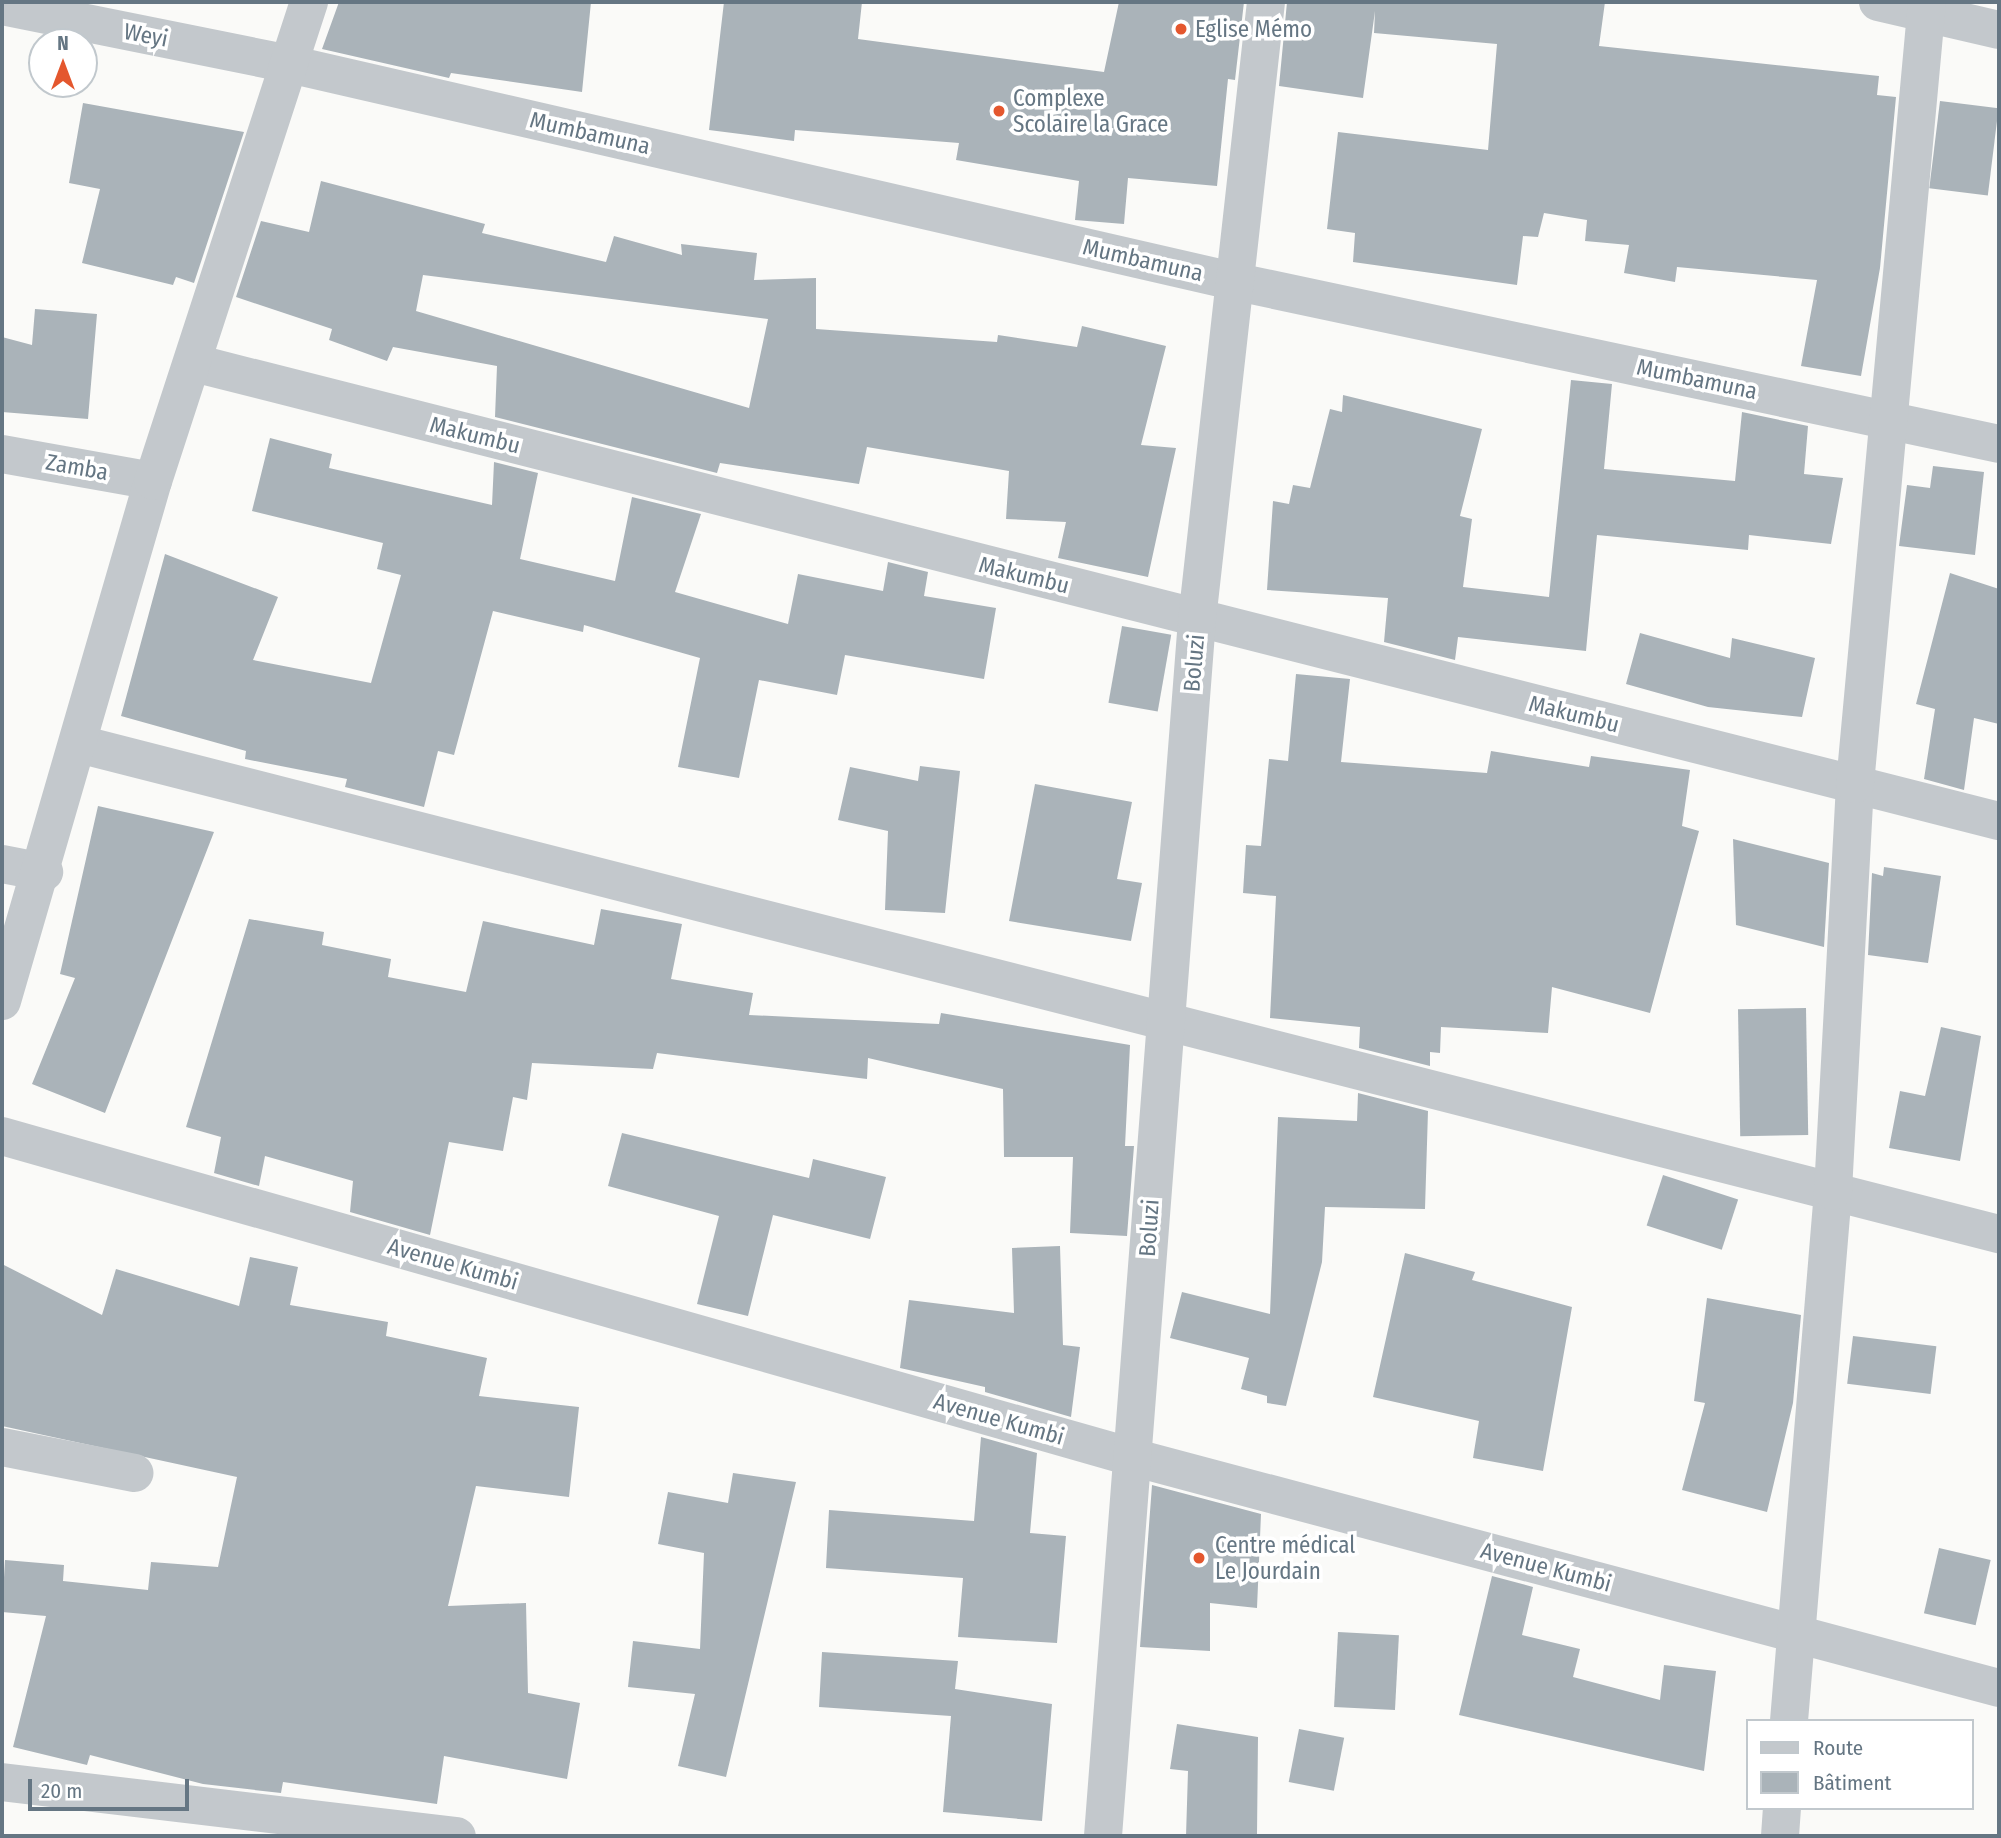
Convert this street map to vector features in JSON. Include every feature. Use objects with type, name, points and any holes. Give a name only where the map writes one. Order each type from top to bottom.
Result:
[{"type":"street","points":[[2,1001],[44,872],[153,481],[194,363],[309,2]]},
{"type":"street","name":"Boluzi","points":[[1103,1836],[1197,620],[1237,282],[1266,2]]},
{"type":"street","points":[[1878,2],[1927,7],[1999,30]]},
{"type":"street","name":"Weyi","points":[[2,6],[289,64]]},
{"type":"street","points":[[1789,1719],[1833,1191],[1855,784],[1927,7]]},
{"type":"street","name":"Mumbamuna","points":[[289,64],[1237,282],[1999,444]]},
{"type":"street","name":"Makumbu","points":[[194,363],[1197,620],[1999,821]]},
{"type":"street","name":"Zamba","points":[[2,454],[153,481]]},
{"type":"street","points":[[79,744],[1999,1234]]},
{"type":"street","points":[[2,864],[44,872]]},
{"type":"street","name":"Avenue Kumbi","points":[[2,1136],[1132,1457],[1999,1688]]},
{"type":"street","points":[[2,1447],[134,1473]]},
{"type":"street","points":[[2,1782],[457,1836]]},
{"type":"street","points":[[1780,1836],[1782,1810]]},
{"type":"building","points":[[339,2],[591,2],[582,92],[451,73],[449,78],[322,49]]},
{"type":"building","points":[[724,2],[862,2],[858,39],[1104,72],[1119,2],[1244,2],[1235,80],[1228,79],[1217,186],[1128,178],[1124,224],[1075,220],[1079,181],[956,160],[959,143],[795,130],[794,141],[709,130]]},
{"type":"building","points":[[1287,2],[1605,2],[1599,46],[1879,76],[1877,95],[1896,97],[1880,268],[1861,376],[1801,366],[1817,280],[1677,267],[1675,282],[1624,273],[1629,245],[1585,241],[1587,220],[1544,213],[1538,237],[1523,236],[1517,285],[1353,262],[1355,233],[1327,229],[1338,132],[1488,150],[1497,44],[1374,33],[1375,11],[1363,98],[1279,86]]},
{"type":"building","points":[[1940,101],[1999,108],[1988,196],[1929,188]]},
{"type":"building","points":[[83,103],[244,132],[194,283],[176,277],[173,285],[82,263],[100,189],[69,183]]},
{"type":"building","points":[[321,181],[485,224],[482,233],[606,262],[614,236],[682,255],[681,244],[757,253],[754,280],[816,278],[816,329],[997,342],[998,335],[1077,347],[1082,326],[1166,346],[1141,445],[1176,448],[1148,577],[1058,558],[1066,522],[1006,519],[1009,471],[867,447],[859,484],[720,463],[717,473],[495,417],[497,366],[393,347],[387,361],[329,340],[332,329],[236,297],[261,221],[309,232]],"holes":[[[423,275],[768,319],[749,408],[416,311]]]},
{"type":"building","points":[[35,309],[97,314],[88,419],[2,412],[2,337],[32,345]]},
{"type":"building","points":[[1571,380],[1612,384],[1604,469],[1735,481],[1742,412],[1808,426],[1804,474],[1843,478],[1831,544],[1749,535],[1748,550],[1597,535],[1586,651],[1458,637],[1455,660],[1384,642],[1388,598],[1267,590],[1273,501],[1289,504],[1293,485],[1310,488],[1330,409],[1342,412],[1343,395],[1482,429],[1460,516],[1472,519],[1463,587],[1549,597]]},
{"type":"building","points":[[270,438],[332,454],[329,468],[492,505],[494,462],[538,473],[520,559],[615,581],[632,497],[701,514],[675,592],[788,624],[798,574],[883,591],[888,562],[928,572],[924,596],[996,608],[984,679],[845,655],[837,695],[759,680],[739,778],[678,767],[700,658],[584,625],[583,632],[493,611],[454,755],[438,751],[424,807],[345,787],[347,779],[245,759],[246,751],[121,716],[165,554],[278,597],[253,660],[371,683],[401,575],[377,569],[383,543],[252,511]]},
{"type":"building","points":[[1933,466],[1984,472],[1975,555],[1899,546],[1907,485],[1930,488]]},
{"type":"building","points":[[1950,573],[1999,589],[1999,724],[1974,718],[1964,790],[1924,779],[1935,709],[1916,704]]},
{"type":"building","points":[[1122,626],[1171,635],[1158,711],[1108,703]]},
{"type":"building","points":[[1640,633],[1730,658],[1732,638],[1815,658],[1802,717],[1708,707],[1626,684]]},
{"type":"building","points":[[1296,674],[1350,679],[1341,762],[1487,773],[1491,751],[1589,767],[1591,756],[1690,770],[1682,826],[1699,831],[1650,1013],[1552,987],[1548,1033],[1441,1027],[1440,1053],[1430,1052],[1430,1066],[1359,1048],[1360,1027],[1270,1018],[1276,896],[1243,893],[1246,845],[1261,846],[1269,759],[1288,761]]},
{"type":"building","points":[[920,766],[960,771],[945,913],[885,910],[888,831],[838,820],[850,767],[918,781]]},
{"type":"building","points":[[1035,784],[1132,802],[1117,879],[1142,883],[1131,941],[1009,921]]},
{"type":"building","points":[[98,806],[214,832],[105,1113],[32,1084],[75,978],[60,974]]},
{"type":"building","points":[[1733,839],[1829,863],[1824,947],[1736,925]]},
{"type":"building","points":[[1884,867],[1941,876],[1928,963],[1868,955],[1872,873],[1883,876]]},
{"type":"building","points":[[601,909],[682,924],[671,979],[753,993],[749,1015],[939,1024],[941,1013],[1130,1045],[1125,1146],[1134,1146],[1127,1236],[1070,1233],[1073,1157],[1004,1157],[1003,1089],[868,1058],[867,1079],[657,1053],[653,1069],[532,1063],[527,1100],[513,1097],[503,1151],[449,1142],[430,1235],[350,1212],[353,1181],[265,1156],[259,1186],[214,1173],[221,1137],[186,1127],[249,919],[324,932],[322,945],[391,959],[388,977],[466,992],[483,921],[594,945]]},
{"type":"building","points":[[1806,1008],[1808,1135],[1740,1136],[1738,1009]]},
{"type":"building","points":[[1941,1027],[1981,1036],[1960,1161],[1889,1148],[1900,1091],[1925,1096]]},
{"type":"building","points":[[1358,1093],[1428,1111],[1425,1209],[1325,1207],[1322,1262],[1286,1406],[1267,1403],[1267,1396],[1241,1389],[1249,1358],[1170,1338],[1182,1292],[1270,1314],[1278,1117],[1357,1121]]},
{"type":"building","points":[[622,1133],[809,1178],[813,1159],[886,1177],[870,1239],[773,1215],[748,1316],[697,1304],[719,1216],[608,1186]]},
{"type":"building","points":[[1663,1175],[1738,1199],[1722,1250],[1647,1225]]},
{"type":"building","points":[[1060,1246],[1063,1345],[1080,1347],[1071,1417],[985,1392],[985,1387],[900,1368],[909,1300],[1014,1313],[1012,1248]]},
{"type":"building","points":[[1405,1253],[1475,1272],[1472,1280],[1572,1307],[1543,1471],[1473,1458],[1479,1421],[1373,1397]]},
{"type":"building","points":[[250,1257],[298,1267],[290,1305],[388,1322],[386,1336],[487,1358],[479,1396],[579,1407],[569,1497],[476,1486],[448,1606],[526,1603],[528,1693],[580,1703],[567,1779],[444,1756],[437,1804],[283,1782],[281,1793],[203,1784],[90,1755],[87,1765],[13,1747],[46,1616],[2,1612],[5,1560],[64,1565],[63,1581],[148,1590],[151,1562],[218,1567],[237,1477],[2,1426],[2,1264],[102,1315],[116,1269],[239,1306]]},
{"type":"building","points":[[1707,1298],[1801,1315],[1793,1403],[1767,1512],[1682,1490],[1705,1403],[1694,1401]]},
{"type":"building","points":[[1853,1336],[1936,1346],[1931,1394],[1847,1384]]},
{"type":"building","points":[[981,1437],[1037,1453],[1030,1533],[1066,1536],[1057,1643],[958,1637],[963,1578],[826,1568],[829,1510],[974,1521]]},
{"type":"building","points":[[733,1473],[796,1482],[726,1777],[678,1766],[695,1694],[628,1687],[633,1641],[700,1649],[704,1553],[658,1544],[668,1492],[728,1503]]},
{"type":"building","name":"Centre médical Le Jourdain","points":[[1152,1485],[1261,1514],[1257,1608],[1210,1603],[1210,1651],[1140,1647]]},
{"type":"building","points":[[1939,1548],[1991,1560],[1976,1625],[1924,1613]]},
{"type":"building","points":[[1492,1576],[1533,1587],[1522,1635],[1580,1649],[1573,1677],[1660,1700],[1664,1665],[1716,1671],[1704,1771],[1459,1715]]},
{"type":"building","points":[[1338,1632],[1399,1635],[1395,1710],[1334,1707]]},
{"type":"building","points":[[822,1652],[958,1661],[955,1689],[1052,1704],[1042,1821],[943,1812],[951,1716],[819,1707]]},
{"type":"building","points":[[1177,1724],[1258,1737],[1257,1836],[1186,1836],[1188,1771],[1170,1769]]},
{"type":"building","points":[[1299,1729],[1344,1738],[1334,1791],[1289,1782]]},
{"type":"place","name":"Eglise Mémo","points":[[1181,29]]},
{"type":"place","name":"Complexe Scolaire la Grace","points":[[999,111]]},
{"type":"place","name":"Centre médical Le Jourdain","points":[[1199,1558]]}]
